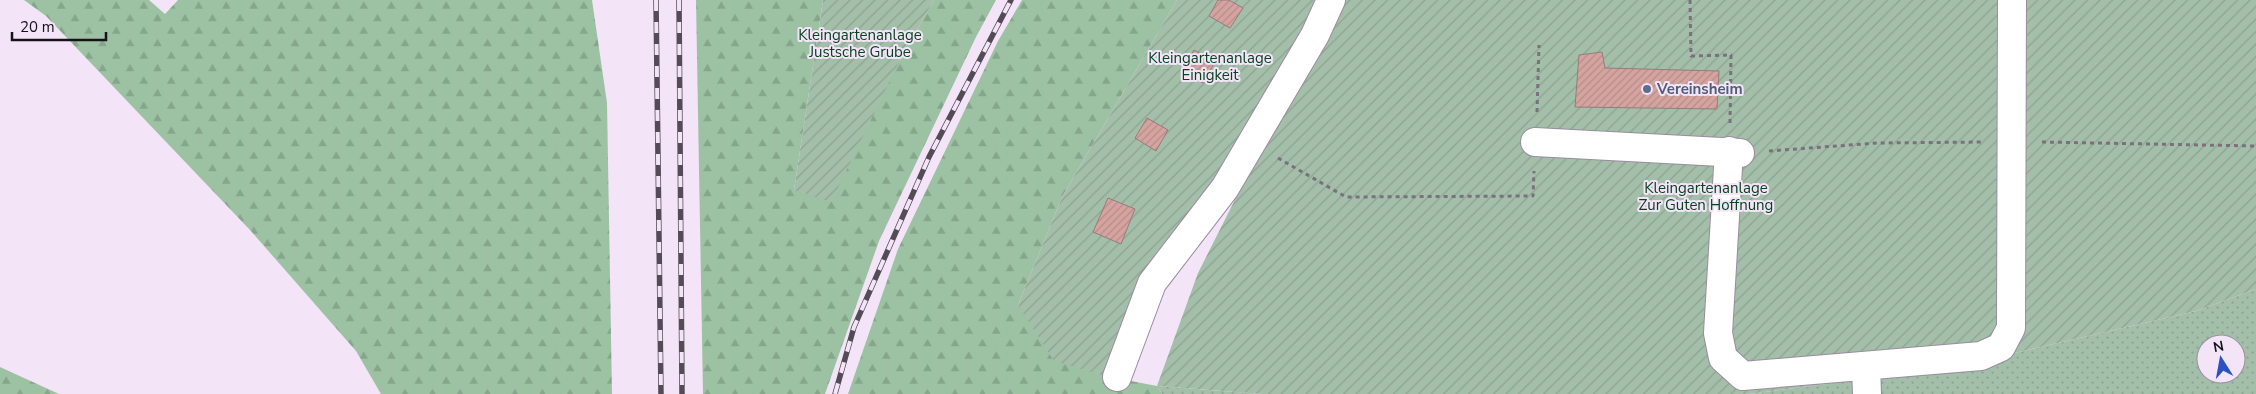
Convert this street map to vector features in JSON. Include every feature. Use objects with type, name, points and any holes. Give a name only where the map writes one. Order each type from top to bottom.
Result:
[{"type":"lane","points":[[1117,377],[1152,283],[1225,188],[1315,35],[1332,0]]},
{"type":"lane","points":[[1535,142],[1734,152],[1718,332],[1722,358],[1743,376],[1981,356],[2001,347],[2011,328],[2012,0]]},
{"type":"lane","points":[[1866,366],[1867,394]]},
{"type":"path","points":[[1690,0],[1690,56],[1731,55],[1734,152]]},
{"type":"path","points":[[1252,143],[1346,197],[1533,196]]},
{"type":"green space","points":[[24,0],[149,0],[165,14],[178,0],[592,0],[607,103],[612,394],[381,394],[356,351],[250,230],[46,16]]},
{"type":"green space","points":[[696,0],[823,0],[794,190],[900,60],[934,0],[996,0],[976,37],[879,241],[825,394],[703,394]]},
{"type":"green space","name":"Kleingartenanlage Justsche Grube","points":[[823,0],[934,0],[900,60],[831,202],[794,190]]},
{"type":"green space","points":[[1022,0],[1177,0],[1062,197],[1018,305],[1105,376],[1157,386],[1162,394],[848,394],[898,249],[998,41]]},
{"type":"green space","name":"Kleingartenanlage Einigkeit","points":[[1177,0],[1319,0],[1305,31],[1105,376],[1054,361],[1018,305],[1062,197]]},
{"type":"green space","name":"Kleingartenanlage Zur Guten Hoffnung","points":[[1345,0],[2256,0],[2256,289],[2196,311],[1997,357],[1879,377],[1749,394],[1262,394],[1157,386],[1198,273],[1258,154]]},
{"type":"green space","points":[[2256,289],[2256,394],[1749,394],[1849,381],[1997,357],[2196,311]]},
{"type":"green space","points":[[0,367],[59,394],[0,394]]},
{"type":"green space","points":[[1157,386],[1262,394],[1162,394]]},
{"type":"building","points":[[1218,0],[1229,0],[1243,8],[1230,28],[1209,16]]},
{"type":"building","points":[[1194,50],[1215,62],[1203,83],[1181,71]]},
{"type":"building","name":"Vereinsheim","points":[[1602,52],[1605,68],[1719,71],[1717,109],[1575,107],[1579,55]]},
{"type":"building","points":[[1147,118],[1168,130],[1156,151],[1135,138]]},
{"type":"building","points":[[1108,198],[1135,209],[1121,244],[1093,232]]},
{"type":"railway","points":[[656,0],[661,394]]},
{"type":"railway","points":[[679,0],[682,394]]},
{"type":"railway","points":[[835,394],[854,327],[929,157],[1011,0]]},
{"type":"place","name":"Vereinsheim","points":[[1647,89]]}]
